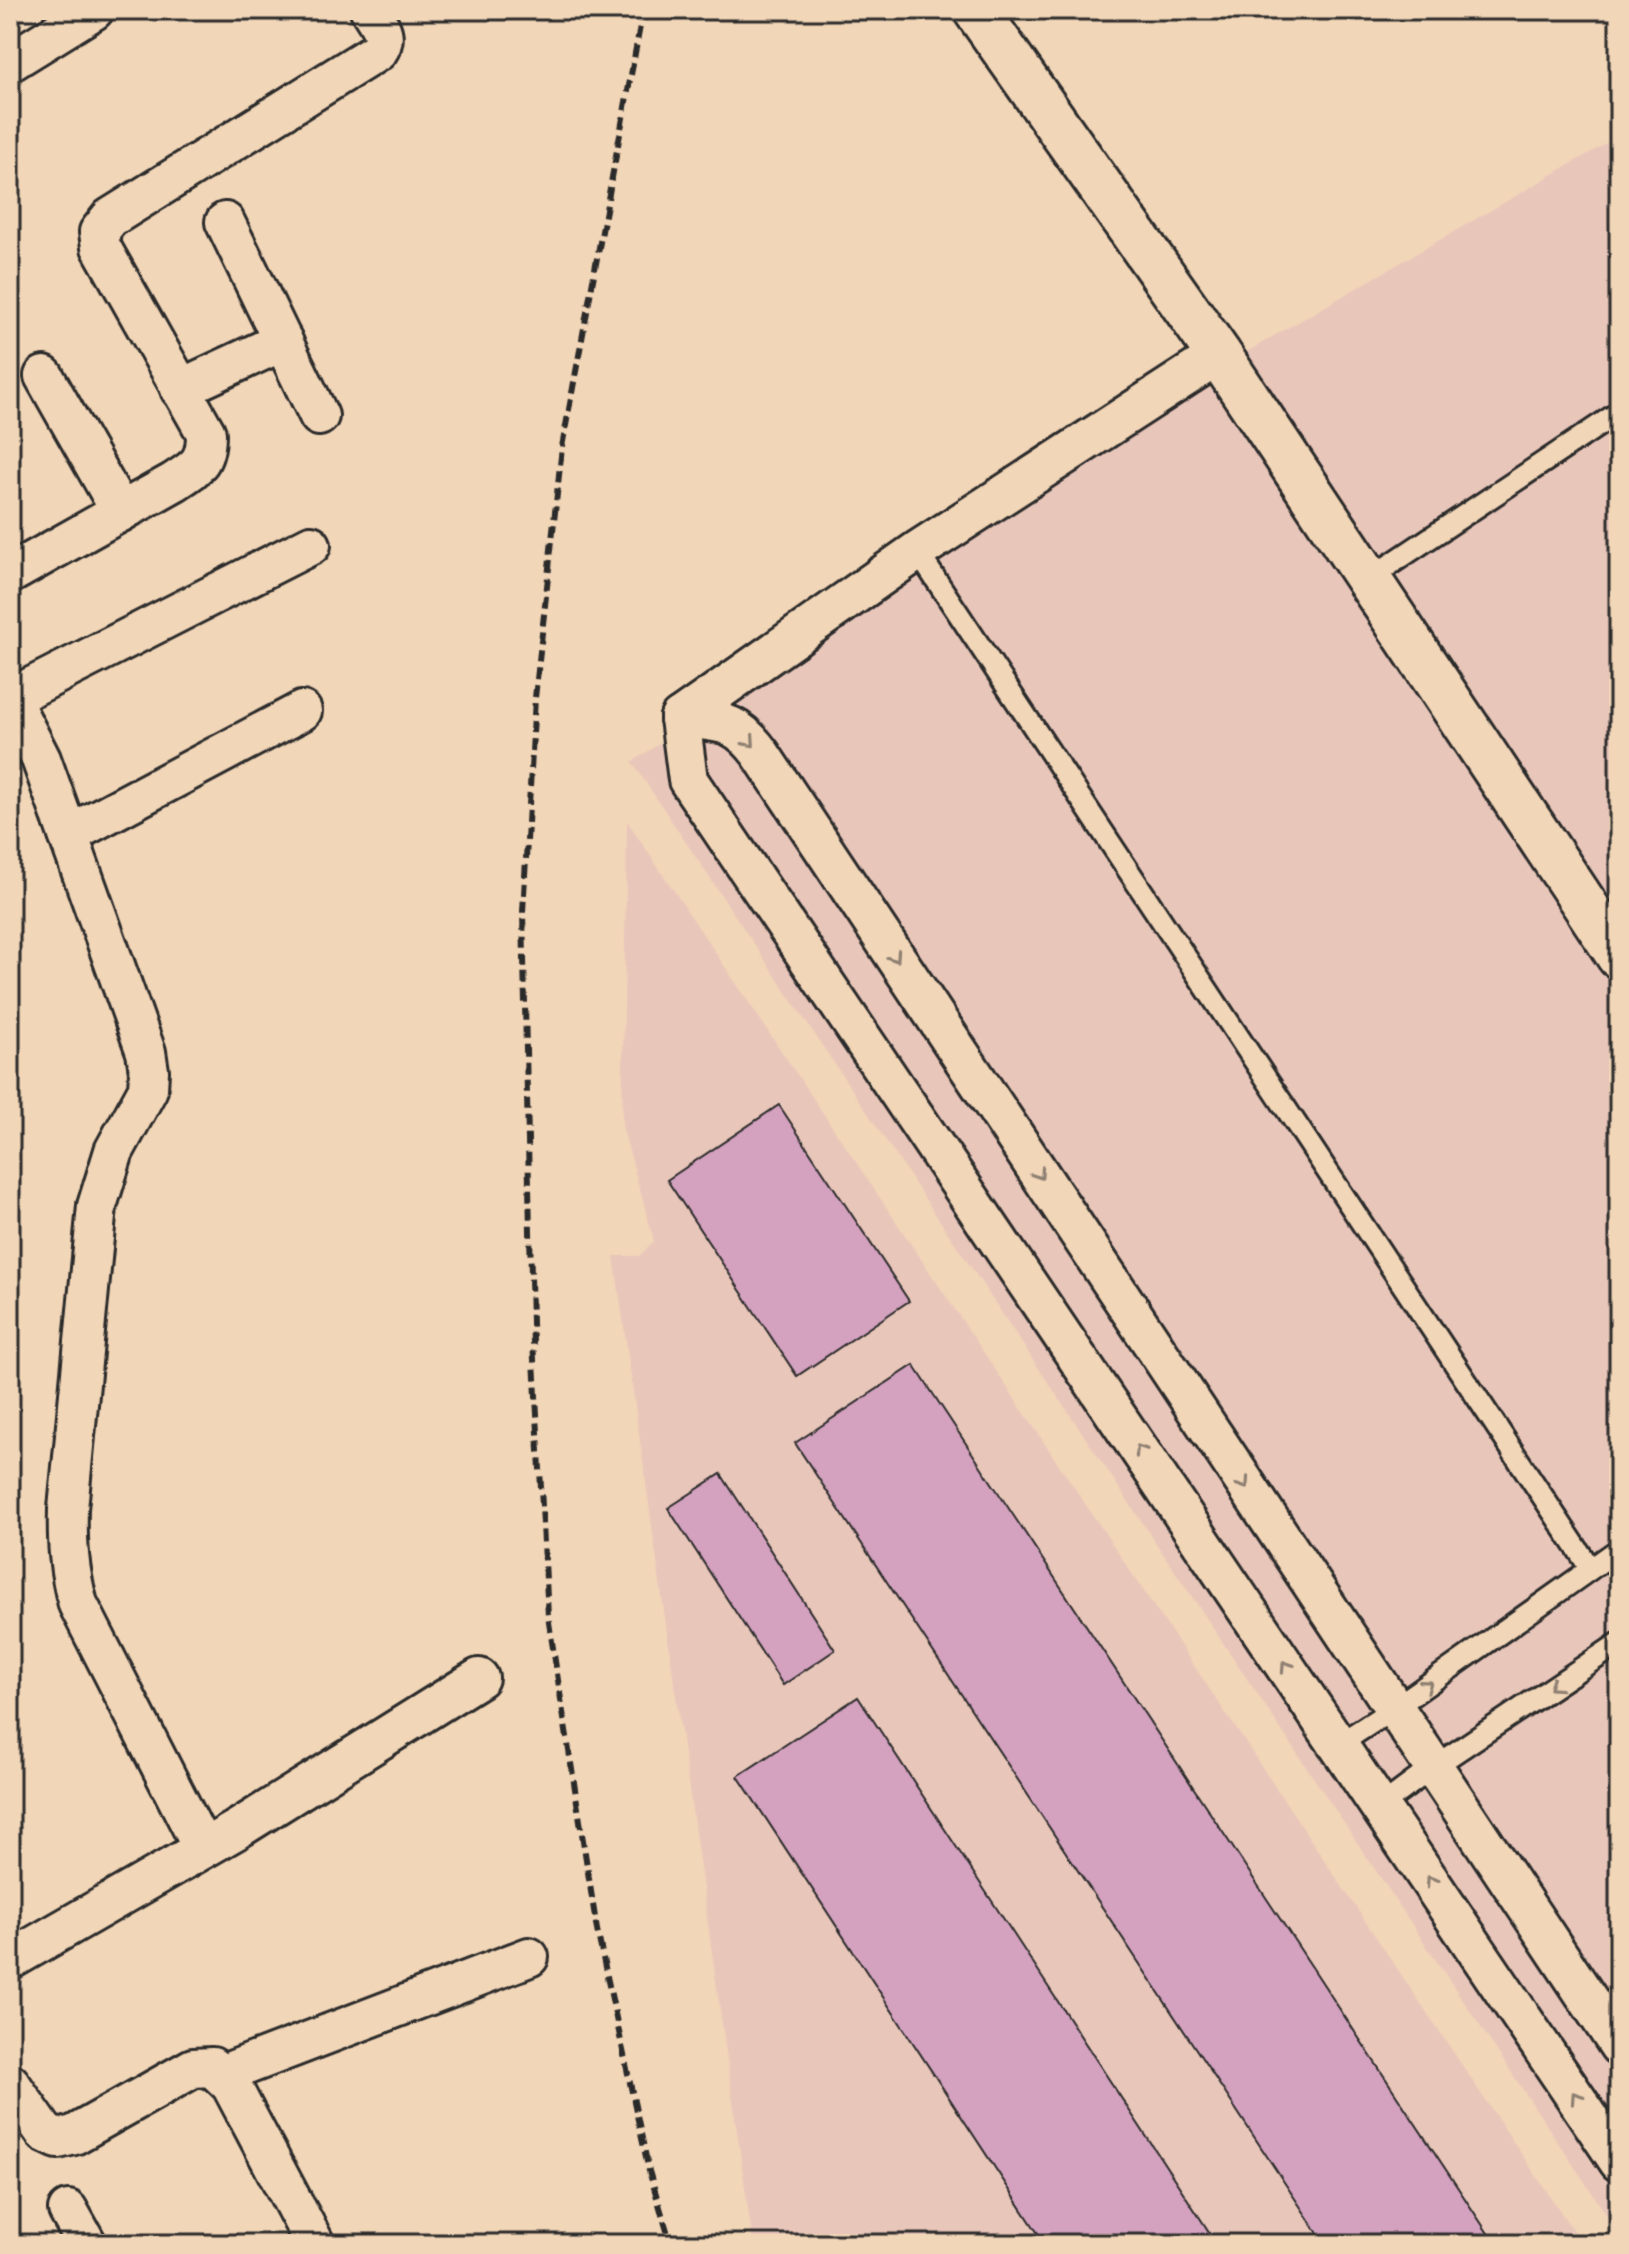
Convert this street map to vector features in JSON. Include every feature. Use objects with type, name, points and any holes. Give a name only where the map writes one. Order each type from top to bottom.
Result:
[{"type":"street","points":[[10,62],[94,10]]},
{"type":"street","points":[[10,574],[195,468],[206,453],[206,433],[101,247],[99,232],[110,218],[378,51],[384,43],[383,33],[370,10]]},
{"type":"street","points":[[976,10],[1219,355],[1619,956]]},
{"type":"street","points":[[225,222],[319,416]]},
{"type":"street","points":[[180,389],[283,341]]},
{"type":"street","points":[[680,718],[917,551],[1219,355]]},
{"type":"street","points":[[44,376],[121,512]]},
{"type":"street","points":[[202,1847],[78,1604],[70,1572],[68,1509],[97,1206],[114,1151],[148,1089],[149,1071],[146,1052],[41,759],[10,698],[311,545]]},
{"type":"street","points":[[68,835],[302,711]]},
{"type":"street","points":[[680,718],[725,723],[745,733],[760,753],[1619,2046]]},
{"type":"street","points":[[680,718],[688,780],[1615,2147]]},
{"type":"street","points":[[10,1960],[236,1830],[479,1678]]},
{"type":"street","points":[[223,2074],[529,1957]]},
{"type":"street","points":[[10,2083],[45,2133],[58,2139],[74,2135],[193,2068],[212,2067],[223,2074],[231,2085],[315,2244]]},
{"type":"street","points":[[68,2210],[87,2244]]},
{"type":"lane","points":[[1367,580],[1619,412]]},
{"type":"lane","points":[[917,551],[1590,1568]]},
{"type":"lane","points":[[1339,1744],[1619,1549]]},
{"type":"lane","points":[[1381,1806],[1432,1768],[1619,1643]]},
{"type":"shaded area","points":[[1619,136],[1619,2233],[632,762],[1243,354]]},
{"type":"shaded area","points":[[627,821],[1582,2244],[753,2244],[614,1256],[639,1256],[654,1241],[622,1125]]},
{"type":"building","points":[[779,1105],[909,1301],[797,1376],[667,1180]]},
{"type":"building","points":[[914,1365],[1495,2244],[1325,2244],[795,1443]]},
{"type":"building","points":[[721,1474],[835,1650],[783,1685],[668,1508]]},
{"type":"building","points":[[858,1697],[1217,2244],[1045,2244],[738,1776]]},
{"type":"railway","points":[[643,10],[562,447],[535,698],[523,912],[532,1323],[548,1616],[597,1930],[649,2171],[671,2244]]}]
